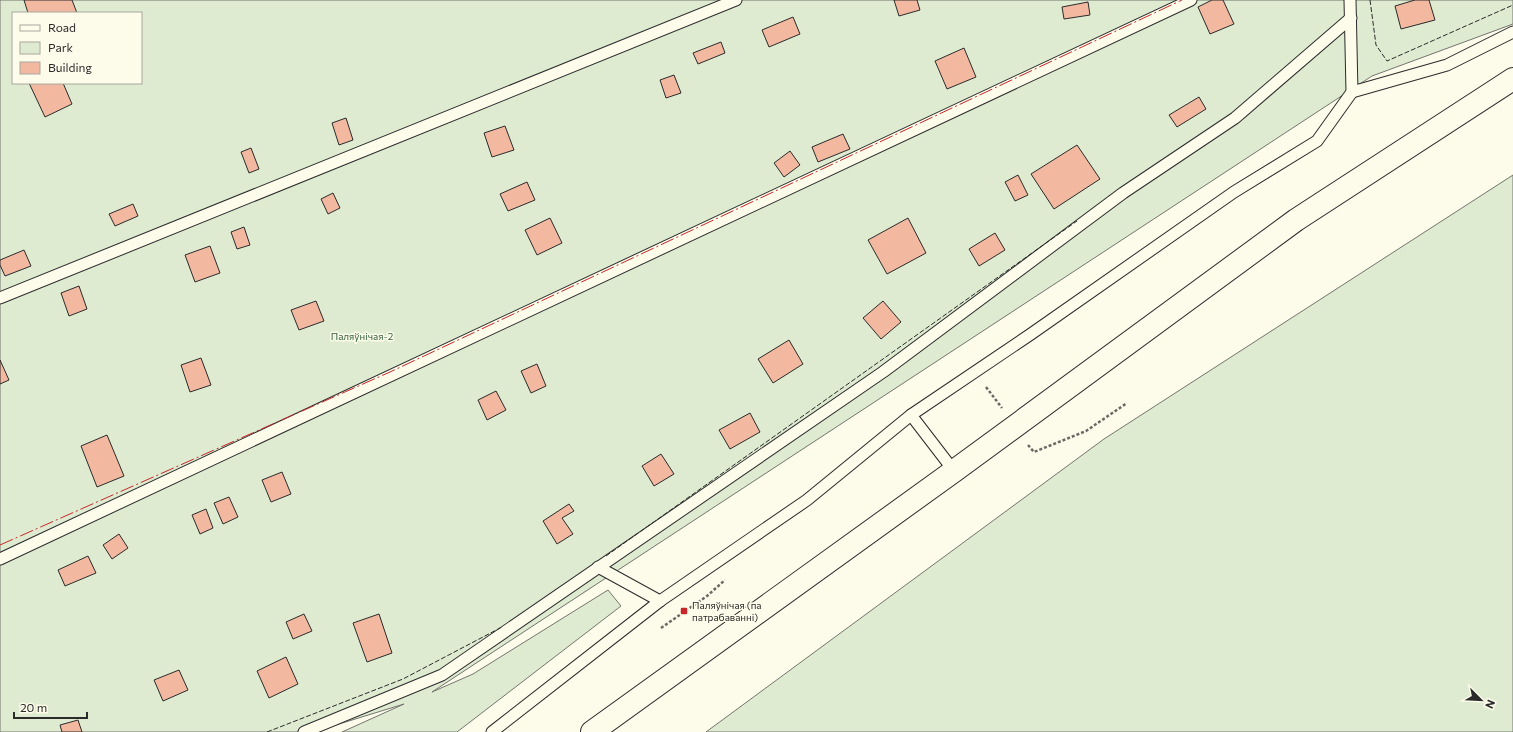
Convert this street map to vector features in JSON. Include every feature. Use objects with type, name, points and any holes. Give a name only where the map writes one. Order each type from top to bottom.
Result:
[{"type":"main road","points":[[592,732],[954,471],[1296,220],[1513,79]]},
{"type":"lane","points":[[0,298],[736,0]]},
{"type":"lane","points":[[0,560],[1191,0]]},
{"type":"lane","points":[[492,732],[660,601],[807,500],[911,415],[1031,334],[1234,192],[1317,141],[1352,92],[1350,0]]},
{"type":"lane","points":[[304,732],[442,675],[883,372],[1123,193],[1236,118],[1351,18]]},
{"type":"lane","points":[[1352,92],[1447,65],[1513,32]]},
{"type":"lane","points":[[911,415],[954,471]]},
{"type":"lane","points":[[598,568],[660,601]]},
{"type":"green space","name":"Паляўнічая-2","points":[[0,0],[1513,0],[1513,24],[1372,76],[432,692],[473,674],[608,590],[621,606],[457,732],[342,732],[404,704],[313,732],[0,732]]},
{"type":"green space","points":[[1513,175],[1513,732],[706,732],[1104,439]]},
{"type":"building","points":[[24,0],[72,0],[77,12],[28,12]]},
{"type":"building","points":[[894,0],[917,0],[920,10],[899,16]]},
{"type":"building","points":[[1212,0],[1223,0],[1234,24],[1210,34],[1198,7]]},
{"type":"building","points":[[1415,0],[1429,0],[1435,20],[1401,29],[1395,6]]},
{"type":"building","points":[[1088,2],[1090,15],[1064,19],[1062,7]]},
{"type":"building","points":[[793,17],[800,34],[769,47],[762,30]]},
{"type":"building","points":[[721,42],[725,53],[698,64],[693,53]]},
{"type":"building","points":[[964,48],[976,77],[947,89],[935,61]]},
{"type":"building","points":[[674,75],[681,93],[666,98],[660,80]]},
{"type":"building","points":[[29,84],[63,84],[72,104],[45,117]]},
{"type":"building","points":[[1199,97],[1206,109],[1177,127],[1169,115]]},
{"type":"building","points":[[346,118],[353,140],[339,145],[332,123]]},
{"type":"building","points":[[505,126],[514,150],[492,157],[484,133]]},
{"type":"building","points":[[843,134],[850,149],[818,162],[812,147]]},
{"type":"building","points":[[1077,145],[1100,179],[1054,209],[1031,174]]},
{"type":"building","points":[[251,148],[259,169],[249,173],[241,152]]},
{"type":"building","points":[[790,151],[800,165],[784,177],[774,163]]},
{"type":"building","points":[[1018,175],[1028,195],[1015,201],[1005,182]]},
{"type":"building","points":[[527,182],[535,200],[508,211],[500,194]]},
{"type":"building","points":[[333,193],[340,208],[328,214],[321,199]]},
{"type":"building","points":[[133,204],[138,216],[115,226],[109,214]]},
{"type":"building","points":[[550,218],[562,243],[537,255],[525,230]]},
{"type":"building","points":[[908,218],[926,253],[887,274],[868,240]]},
{"type":"building","points":[[244,227],[250,245],[237,249],[231,232]]},
{"type":"building","points":[[995,233],[1005,250],[979,266],[969,249]]},
{"type":"building","points":[[210,246],[220,273],[195,282],[185,255]]},
{"type":"building","points":[[24,250],[31,266],[5,276],[0,265],[0,260]]},
{"type":"building","points":[[79,286],[87,309],[69,316],[61,293]]},
{"type":"building","points":[[316,301],[324,321],[299,330],[291,310]]},
{"type":"building","points":[[883,301],[901,322],[881,339],[863,318]]},
{"type":"building","points":[[789,340],[803,364],[773,383],[758,359]]},
{"type":"building","points":[[201,358],[211,385],[190,392],[181,365]]},
{"type":"building","points":[[0,360],[9,380],[0,384]]},
{"type":"building","points":[[537,364],[546,386],[531,393],[521,371]]},
{"type":"building","points":[[496,391],[506,410],[487,420],[478,400]]},
{"type":"building","points":[[750,413],[760,432],[730,449],[719,430]]},
{"type":"building","points":[[107,435],[124,476],[97,487],[81,446]]},
{"type":"building","points":[[661,454],[674,474],[654,486],[642,466]]},
{"type":"building","points":[[282,472],[291,494],[271,502],[262,480]]},
{"type":"building","points":[[229,497],[238,517],[223,524],[214,503]]},
{"type":"building","points":[[569,504],[574,511],[562,518],[573,534],[557,544],[543,521]]},
{"type":"building","points":[[206,509],[213,528],[200,534],[192,515]]},
{"type":"building","points":[[119,534],[128,548],[112,559],[103,545]]},
{"type":"building","points":[[88,556],[96,573],[65,586],[58,570]]},
{"type":"building","points":[[304,614],[312,631],[293,639],[286,622]]},
{"type":"building","points":[[379,614],[392,653],[367,662],[353,623]]},
{"type":"building","points":[[286,657],[298,684],[269,698],[257,671]]},
{"type":"building","points":[[179,670],[188,690],[163,701],[154,680]]},
{"type":"building","points":[[78,720],[82,732],[62,732],[60,725]]},
{"type":"fence","points":[[1370,0],[1376,45],[1387,61],[1513,5]]},
{"type":"fence","points":[[606,556],[1077,221]]},
{"type":"fence","points":[[267,732],[403,679],[502,627]]},
{"type":"power","points":[[0,545],[390,372],[1182,0]]},
{"type":"place","name":"Паляўнічая (па патрабаванні)","points":[[684,611]]}]
